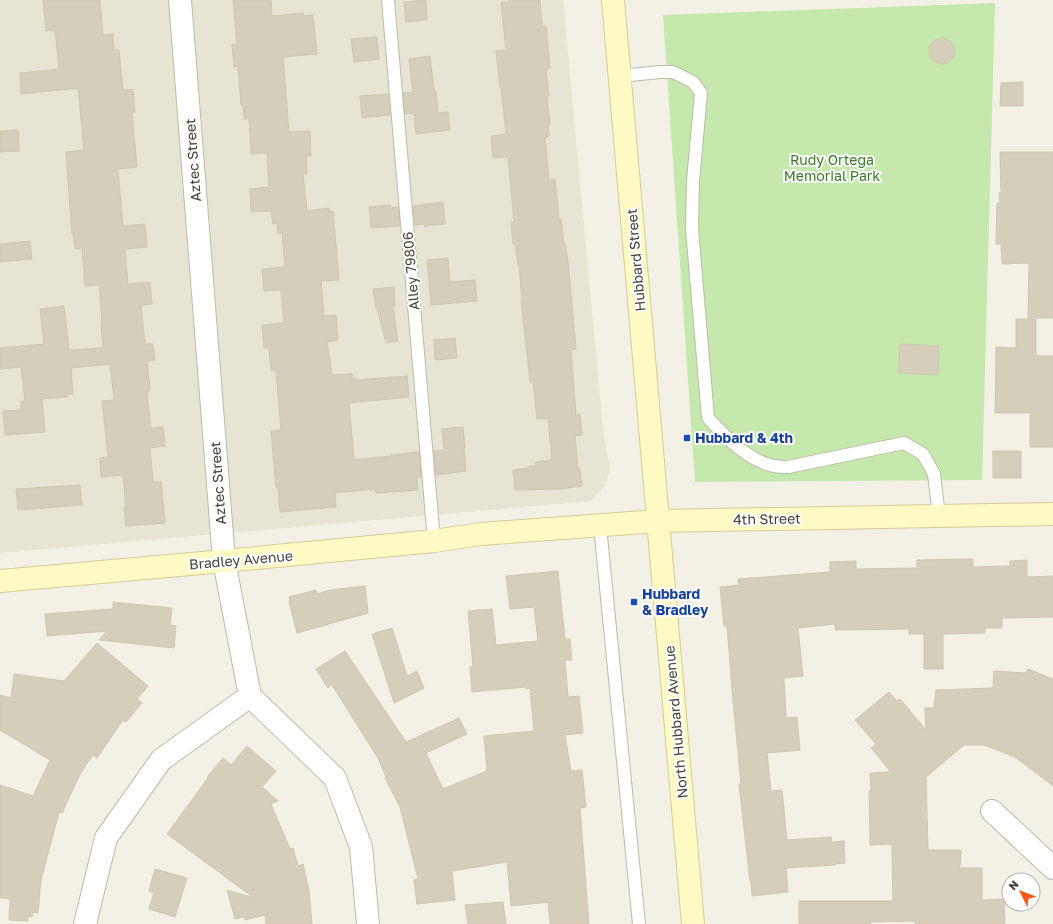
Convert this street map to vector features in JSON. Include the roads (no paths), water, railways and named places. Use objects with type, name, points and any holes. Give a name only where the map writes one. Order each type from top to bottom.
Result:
[{"type":"street","name":"Aztec Street","points":[[180,0],[224,561],[250,696]]},
{"type":"street","name":"Hubbard Street","points":[[613,0],[658,521]]},
{"type":"street","name":"4th Street","points":[[482,534],[658,521],[1053,514]]},
{"type":"street","name":"North Hubbard Avenue","points":[[658,521],[693,924]]},
{"type":"street","name":"Bradley Avenue","points":[[0,581],[434,541],[482,534]]},
{"type":"street","points":[[85,924],[106,838],[161,760],[250,696],[335,778],[361,847],[368,924]]},
{"type":"street","points":[[992,811],[1053,868]]},
{"type":"lane","name":"Alley 79806","points":[[388,0],[434,541]]},
{"type":"lane","points":[[620,76],[673,72],[693,82],[701,94],[693,181],[692,229],[708,418],[724,435],[752,458],[770,466],[788,467],[904,443],[923,454],[934,474],[938,516]]},
{"type":"lane","points":[[600,526],[639,924]]},
{"type":"place","name":"Hubbard & 4th","points":[[687,438]]},
{"type":"place","name":"Hubbard & Bradley","points":[[634,602]]},
{"type":"park label","name":"Rudy Ortega Memorial Park","points":[[832,168]]}]
